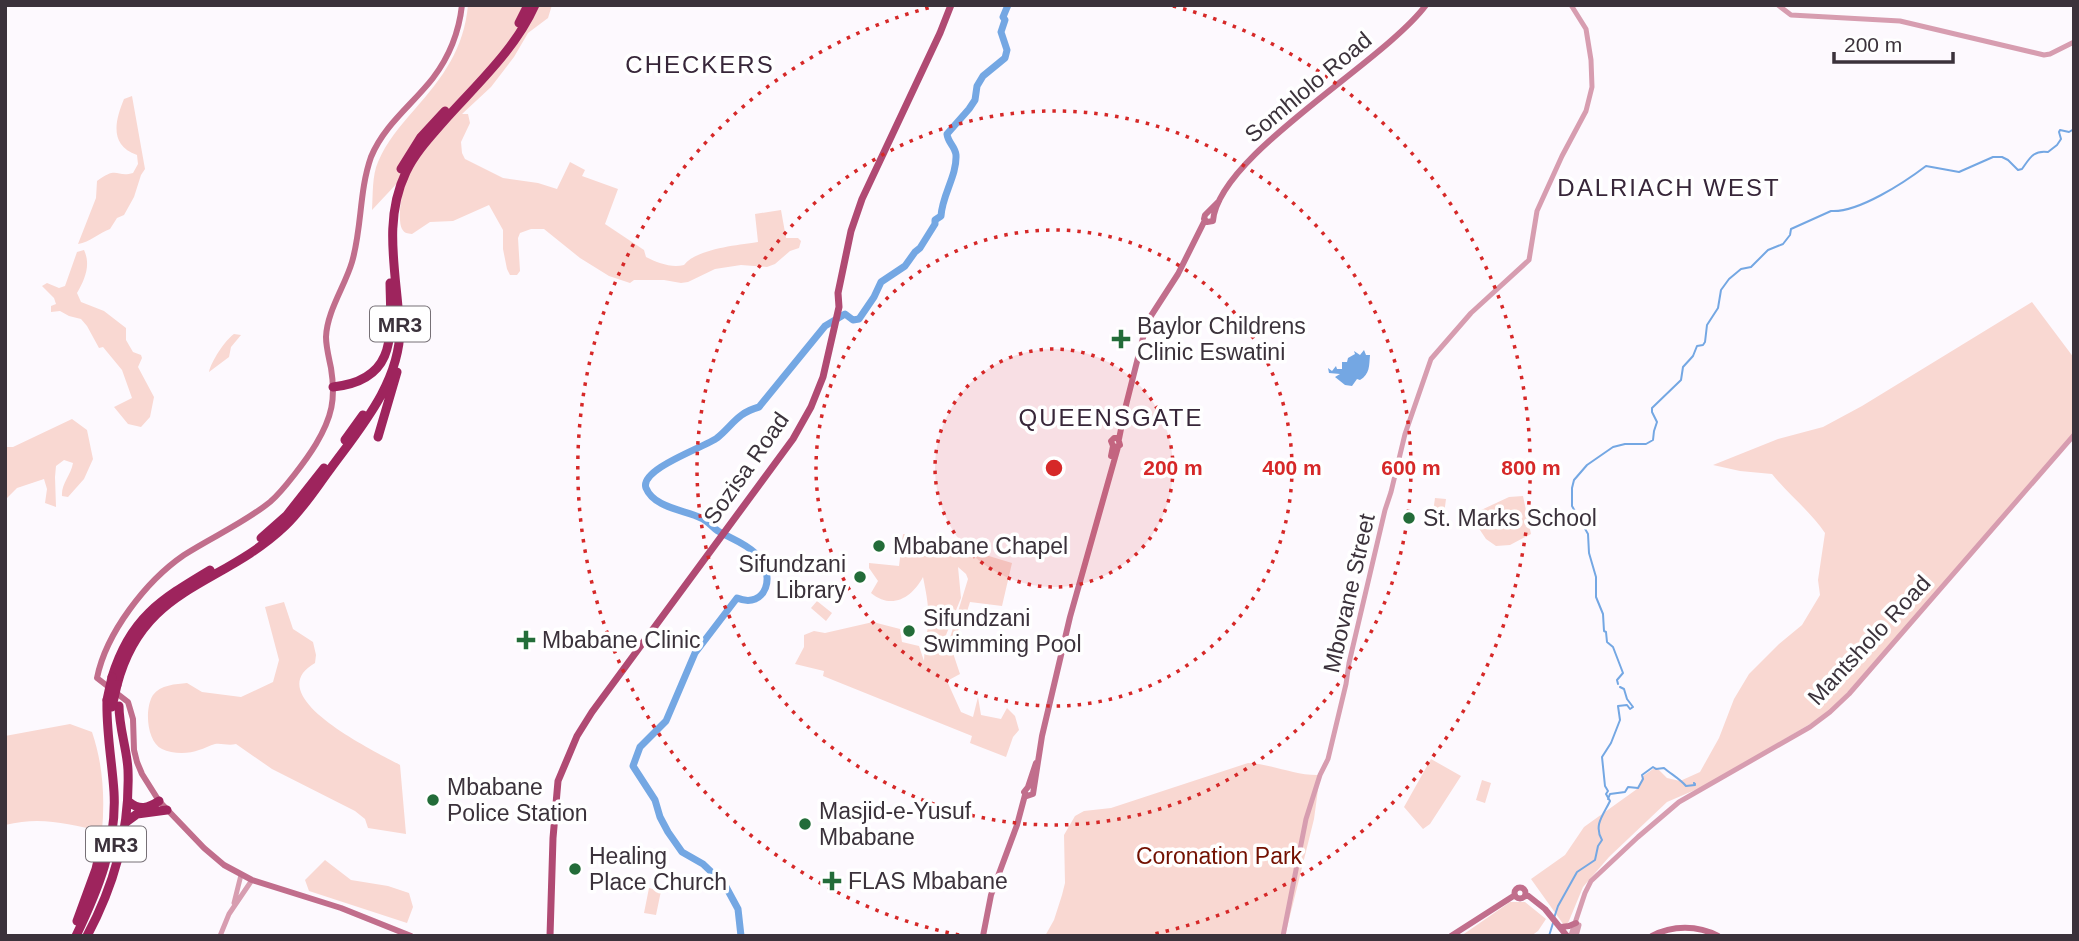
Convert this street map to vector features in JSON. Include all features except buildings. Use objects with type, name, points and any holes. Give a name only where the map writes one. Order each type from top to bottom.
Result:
[{"type":"highway","name":"MR3","points":[[74,936],[103,874],[111,839],[119,696],[128,652],[147,622],[176,594],[261,539],[286,515],[314,482],[370,405],[389,364],[394,342],[395,318],[387,252],[388,211],[394,185],[406,159],[421,137],[503,48],[528,5]]},
{"type":"highway","name":"MR3","points":[[84,936],[110,870],[117,843],[119,790],[107,700],[116,664],[138,623],[155,606],[260,546],[285,526],[309,500],[361,428],[382,394],[394,367],[400,328],[392,234],[396,201],[406,170],[420,148],[508,49],[526,24],[535,5]]},
{"type":"highway","points":[[333,387],[362,381],[373,374],[384,359],[390,326],[390,278]]},
{"type":"highway","points":[[378,437],[399,363],[400,328]]},
{"type":"highway","points":[[84,936],[100,911],[118,865],[126,822],[129,802],[127,764],[115,748]]},
{"type":"highway","points":[[129,802],[145,808],[159,801]]},
{"type":"highway","points":[[126,822],[137,814],[167,810]]},
{"type":"highway","points":[[74,936],[91,885],[100,845]]},
{"type":"main road","points":[[411,936],[341,908],[252,880],[224,865],[159,801],[137,762],[133,719],[128,702],[97,678],[103,657],[124,618],[154,579],[182,557],[272,500],[315,445],[332,410],[333,387],[326,338],[328,325],[352,263],[371,158],[382,136],[433,78],[448,54],[457,32],[462,5]]},
{"type":"main road","name":"Sozisa Road","points":[[549,934],[555,805],[558,781],[566,760],[592,712],[723,537],[793,439],[811,407],[823,377],[839,307],[838,293],[847,249],[862,199],[951,5]]},
{"type":"main road","name":"Somhlolo Road","points":[[982,936],[991,895],[1029,792],[1070,617],[1147,323],[1207,222],[1204,216],[1211,214],[1243,165],[1384,48],[1417,18],[1426,5]]},
{"type":"main road","points":[[1451,936],[1516,895],[1520,898],[1526,894],[1571,936]]},
{"type":"main road","points":[[1557,922],[1569,926],[1576,923]]},
{"type":"main road","points":[[1652,936],[1672,929],[1691,927],[1718,936]]},
{"type":"street","name":"Mbovane Street","points":[[1283,936],[1306,819],[1328,759],[1385,510],[1405,434],[1431,359],[1471,313],[1532,256],[1537,211],[1586,111],[1592,88],[1591,60],[1586,29],[1571,5]]},
{"type":"street","points":[[1779,5],[1791,15],[1900,21],[2043,55],[2074,42]]},
{"type":"street","name":"Mantsholo Road","points":[[1571,936],[1591,881],[1679,802],[1810,727],[1830,712],[1849,694],[2074,435]]},
{"type":"street","points":[[220,936],[232,910],[242,875]]},
{"type":"street","points":[[232,910],[252,880]]},
{"type":"street","points":[[1571,936],[1591,881]]},
{"type":"green space","points":[[468,5],[552,5],[548,18],[528,33],[491,87],[462,114],[468,114],[470,123],[461,142],[465,159],[503,178],[557,189],[570,162],[585,170],[582,176],[618,189],[605,224],[644,250],[646,257],[665,264],[684,265],[707,251],[758,242],[755,214],[781,210],[786,238],[798,238],[801,241],[799,248],[767,267],[741,265],[715,269],[681,283],[634,280],[630,283],[609,276],[580,258],[544,229],[531,229],[520,233],[520,271],[517,275],[510,275],[503,249],[503,230],[489,205],[453,221],[430,222],[412,234],[403,231],[400,219],[402,196],[405,182],[416,163],[372,210],[373,185],[381,155],[394,134],[435,85],[457,49]]},
{"type":"green space","points":[[132,96],[145,169],[124,215],[117,218],[110,229],[78,244],[96,198],[97,181],[113,173],[133,173],[138,164],[137,155],[122,145],[117,132],[118,116],[124,99]]},
{"type":"green space","points":[[84,250],[86,272],[77,293],[81,302],[104,311],[126,328],[126,340],[133,352],[142,358],[138,367],[154,397],[150,417],[141,427],[128,424],[114,407],[132,398],[122,370],[103,347],[99,348],[81,319],[60,311],[51,312],[51,306],[56,304],[54,298],[42,286],[47,283],[59,288],[65,286],[77,252]]},
{"type":"green space","points":[[2032,302],[2074,358],[2074,435],[1830,712],[1709,784],[1667,802],[1609,857],[1583,887],[1566,928],[1531,879],[1565,855],[1584,827],[1637,789],[1643,776],[1656,767],[1667,778],[1680,781],[1700,772],[1719,738],[1734,699],[1749,674],[1802,625],[1820,595],[1818,580],[1825,533],[1819,525],[1772,474],[1713,465],[1778,439],[1823,427]]},
{"type":"green space","points":[[234,334],[241,335],[231,347],[229,357],[209,372],[219,352]]},
{"type":"green space","points":[[72,419],[87,430],[93,459],[84,479],[68,497],[62,496],[73,463],[64,460],[56,466],[56,507],[45,503],[47,489],[44,479],[17,488],[5,500],[5,447],[13,447]]},
{"type":"green space","points":[[1523,496],[1531,534],[1510,545],[1496,546],[1486,539],[1478,527],[1479,511],[1509,497]]},
{"type":"green space","points":[[1435,498],[1446,499],[1442,529],[1431,527]]},
{"type":"green space","points":[[903,534],[1012,563],[1002,606],[970,602],[962,627],[958,630],[962,646],[953,653],[960,674],[947,681],[961,712],[973,717],[978,697],[981,715],[1001,719],[1007,708],[1015,716],[1019,730],[1013,737],[1006,757],[970,743],[972,736],[823,676],[824,671],[795,664],[804,647],[804,635],[873,622],[900,629],[902,642],[919,646],[924,661],[925,642],[944,642],[945,654],[968,579],[958,567],[961,598],[944,640],[925,640],[928,617],[923,577],[914,590],[902,599],[887,601],[871,593],[878,581],[869,568],[869,563],[899,566]]},
{"type":"green space","points":[[817,601],[832,613],[826,621],[811,608]]},
{"type":"green space","points":[[284,602],[293,629],[313,642],[315,663],[301,676],[301,691],[310,706],[348,736],[400,765],[406,834],[368,828],[365,819],[355,811],[272,769],[236,744],[215,744],[181,753],[162,749],[153,740],[148,725],[148,708],[153,695],[160,689],[187,683],[202,692],[241,697],[273,682],[279,660],[265,607]]},
{"type":"green space","points":[[70,724],[92,732],[96,744],[102,781],[102,831],[42,821],[5,825],[5,736]]},
{"type":"green space","points":[[1431,759],[1461,776],[1430,824],[1423,829],[1404,807]]},
{"type":"green space","name":"Coronation Park","points":[[1248,763],[1320,775],[1314,819],[1285,936],[1045,936],[1054,920],[1065,883],[1064,835],[1075,816],[1084,811],[1111,808]]},
{"type":"green space","points":[[1482,780],[1491,783],[1485,803],[1476,800]]},
{"type":"green space","points":[[325,860],[351,880],[388,886],[409,893],[413,907],[407,923],[309,891],[305,880]]},
{"type":"green space","points":[[649,888],[661,891],[656,915],[644,913]]},
{"type":"green space","points":[[1510,902],[1525,902],[1546,919],[1538,931],[1531,936],[1461,936]]},
{"type":"water","points":[[1364,350],[1366,355],[1370,355],[1366,375],[1360,380],[1357,379],[1352,386],[1345,385],[1335,377],[1340,374],[1329,373],[1328,368],[1332,371],[1336,366],[1337,369],[1342,369],[1342,362],[1347,362],[1348,358],[1355,354],[1354,351],[1360,355]]},
{"type":"waterway","points":[[741,936],[738,909],[725,885],[703,864],[682,852],[660,817],[655,800],[633,766],[640,747],[666,721],[695,653],[737,598],[747,600],[762,595],[766,588],[766,571],[762,561],[747,546],[718,531],[703,519],[670,508],[656,500],[646,488],[647,481],[652,473],[662,466],[717,438],[740,416],[759,407],[825,326],[845,314],[853,320],[859,319],[881,282],[905,266],[920,248],[935,220],[941,216],[956,163],[956,155],[947,134],[975,100],[977,86],[983,76],[1005,58],[1007,50],[1001,32],[1008,5]]},
{"type":"waterway","points":[[1618,684],[1617,680],[1623,673],[1604,631],[1603,614],[1596,597],[1596,577],[1589,553],[1588,534],[1572,506],[1574,480],[1587,465],[1613,447],[1646,444],[1653,440],[1657,422],[1652,408],[1681,380],[1683,367],[1693,356],[1697,346],[1705,342],[1707,325],[1718,308],[1721,290],[1729,279],[1741,269],[1751,267],[1768,250],[1783,244],[1791,229],[1831,211],[1867,202],[1894,188],[1926,166],[1959,172],[1993,157],[2002,157],[2018,170],[2035,154],[2048,152],[2057,145],[2061,139],[2060,130],[2069,132],[2074,129]]},
{"type":"waterway","points":[[1554,918],[1577,872],[1595,860],[1602,840],[1599,824],[1610,801],[1606,794],[1608,791],[1602,757],[1620,720],[1618,706],[1627,705],[1630,709],[1633,707],[1624,689],[1620,687]]},
{"type":"waterway","points":[[1608,799],[1610,794],[1625,792],[1628,787],[1638,788],[1643,779],[1642,775],[1653,767],[1664,768],[1686,786],[1695,784]]},
{"type":"waterway","points":[[1549,936],[1553,923]]},
{"type":"place","name":"Baylor Childrens Clinic Eswatini","points":[[1121,339]]},
{"type":"place","name":"St. Marks School","points":[[1409,518]]},
{"type":"place","name":"Mbabane Chapel","points":[[879,546]]},
{"type":"place","name":"Sifundzani Library","points":[[860,577]]},
{"type":"place","name":"Sifundzani Swimming Pool","points":[[909,631]]},
{"type":"place","name":"Mbabane Clinic","points":[[526,640]]},
{"type":"place","name":"Mbabane Police Station","points":[[433,800]]},
{"type":"place","name":"Masjid-e-Yusuf Mbabane","points":[[805,824]]},
{"type":"place","name":"Healing Place Church","points":[[575,869]]},
{"type":"place","name":"FLAS Mbabane","points":[[832,881]]},
{"type":"district","name":"CHECKERS","points":[[700,64]]},
{"type":"district","name":"DALRIACH WEST","points":[[1669,187]]},
{"type":"district","name":"QUEENSGATE","points":[[1111,417]]}]
